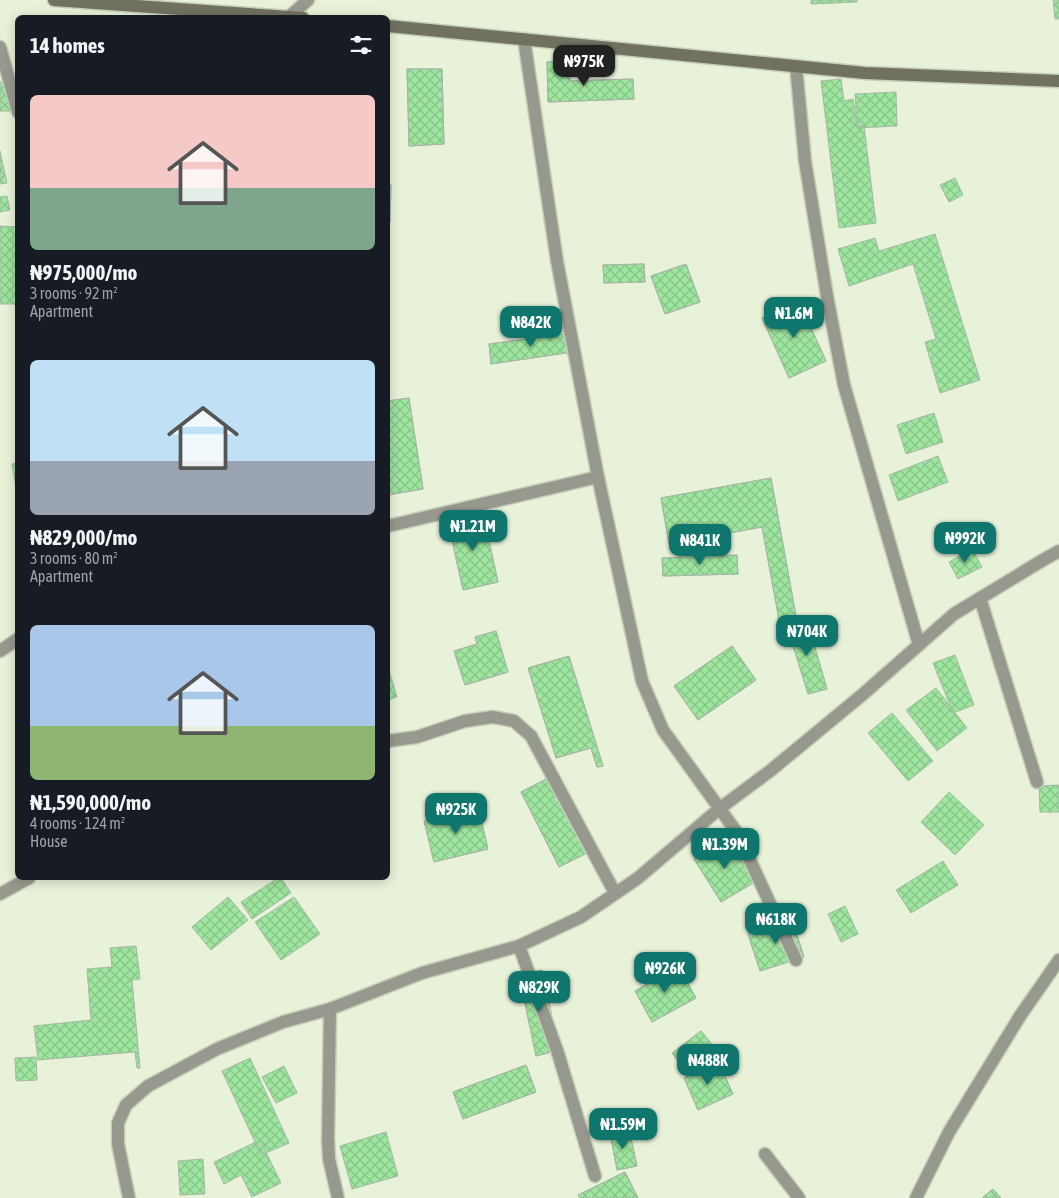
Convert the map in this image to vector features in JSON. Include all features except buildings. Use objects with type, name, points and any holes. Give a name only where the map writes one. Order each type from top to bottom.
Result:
[{"type":"main road","points":[[54,0],[190,14],[240,15]]},
{"type":"main road","points":[[390,26],[865,73],[1059,81]]},
{"type":"street","points":[[291,15],[308,0]]},
{"type":"street","points":[[524,40],[557,261],[598,477],[642,682],[663,730],[738,834],[796,960]]},
{"type":"street","points":[[0,47],[15,101]]},
{"type":"street","points":[[796,66],[805,161],[844,385],[919,645]]},
{"type":"street","points":[[390,526],[598,477]]},
{"type":"street","points":[[129,1198],[118,1144],[118,1123],[126,1105],[148,1086],[217,1049],[283,1022],[330,1009],[422,973],[519,946],[581,917],[638,878],[719,809],[793,752],[862,695],[954,614],[1042,560],[1059,552]]},
{"type":"street","points":[[980,598],[1037,782]]},
{"type":"street","points":[[0,651],[15,641]]},
{"type":"street","points":[[390,741],[417,738],[465,721],[493,717],[514,721],[530,736],[615,893]]},
{"type":"street","points":[[0,894],[25,880]]},
{"type":"street","points":[[519,946],[557,1050],[595,1176]]},
{"type":"street","points":[[916,1198],[949,1132],[1020,1016],[1059,960]]},
{"type":"street","points":[[330,1009],[328,1140],[329,1159],[338,1198]]},
{"type":"street","points":[[765,1154],[799,1198]]}]
